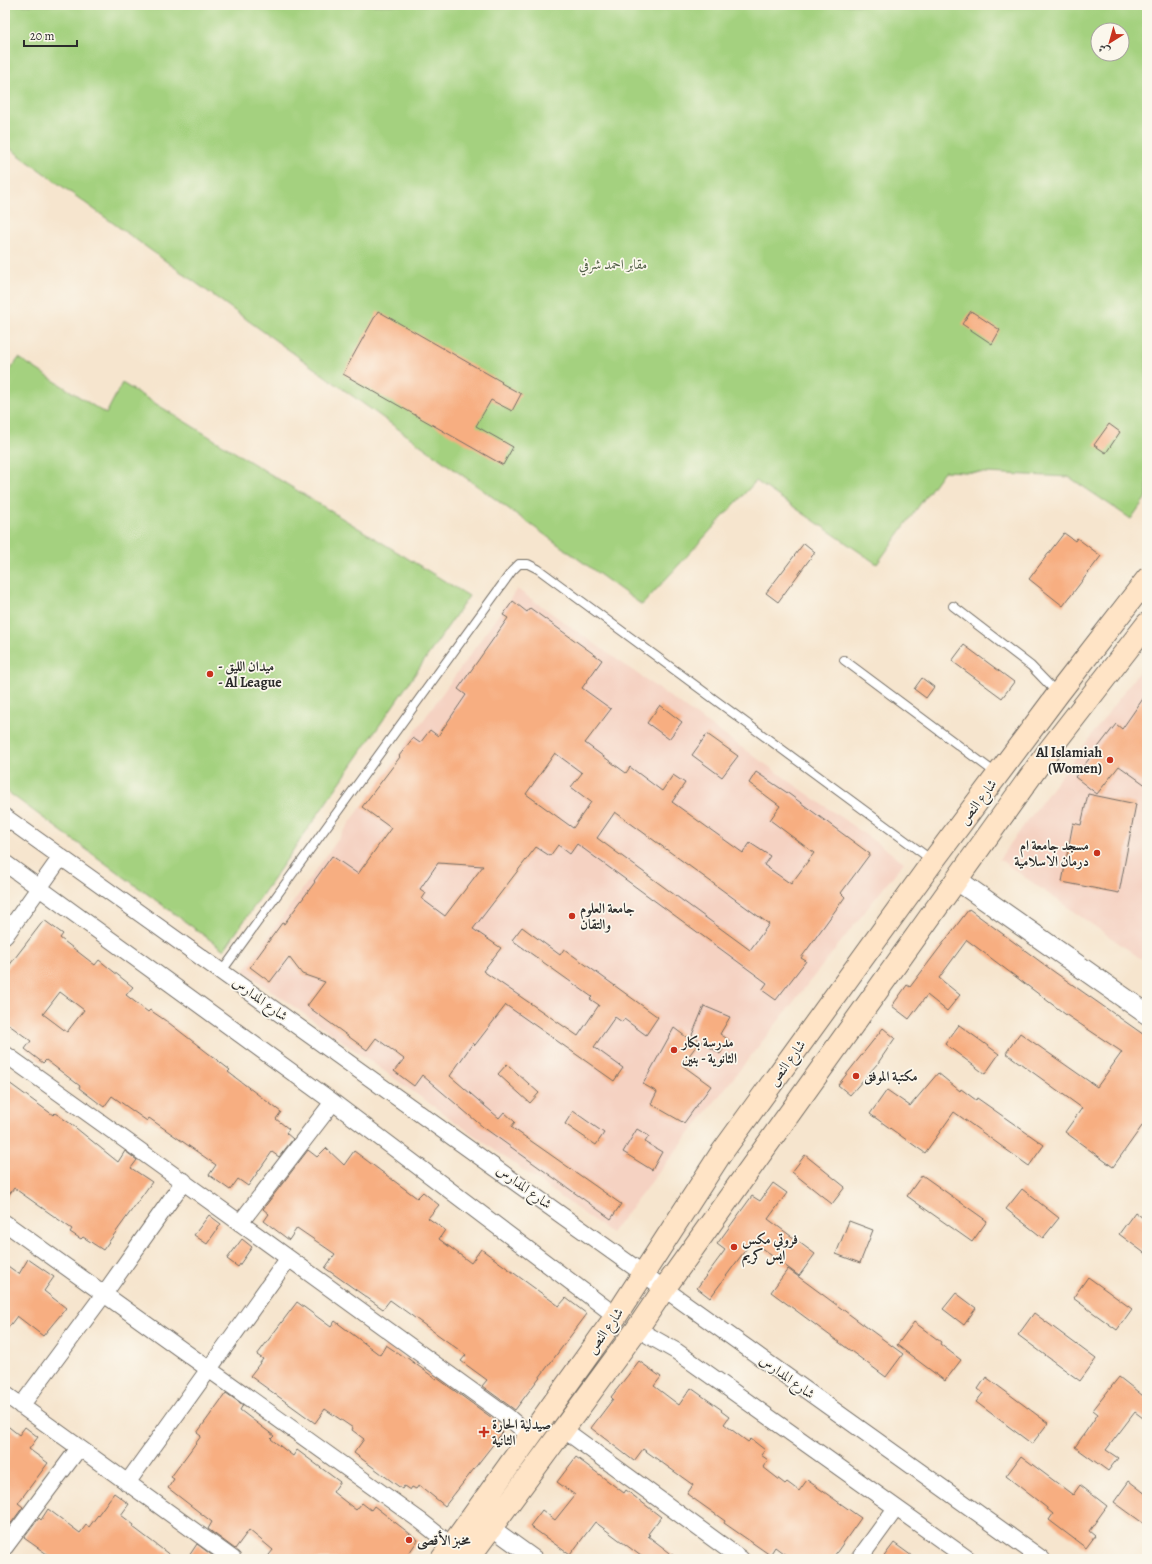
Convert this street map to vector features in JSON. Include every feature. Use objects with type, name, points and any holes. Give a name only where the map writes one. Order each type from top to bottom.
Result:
[{"type":"main road","name":"شارع النص","points":[[454,1555],[530,1436],[616,1316],[644,1274],[720,1155],[933,861],[1058,694],[1147,579]]},
{"type":"main road","name":"شارع النص","points":[[454,1555],[492,1527],[637,1329],[664,1289],[1050,749],[1147,624]]},
{"type":"street","name":"شارع المدارس","points":[[5,816],[1042,1559]]},
{"type":"street","points":[[5,936],[61,856]]},
{"type":"street","points":[[5,863],[333,1102],[616,1316]]},
{"type":"street","points":[[957,880],[1147,1014]]},
{"type":"street","points":[[5,1054],[184,1181],[288,1259],[508,1417],[530,1436]]},
{"type":"street","points":[[240,1223],[333,1102]]},
{"type":"street","points":[[21,1406],[104,1294],[184,1181]]},
{"type":"street","points":[[5,1223],[422,1522],[454,1555]]},
{"type":"street","points":[[127,1483],[288,1259]]},
{"type":"street","points":[[637,1329],[676,1351],[968,1559]]},
{"type":"street","points":[[5,1394],[233,1559]]},
{"type":"street","points":[[563,1429],[741,1559]]},
{"type":"street","points":[[5,1547],[79,1448]]},
{"type":"street","points":[[859,1559],[896,1508]]},
{"type":"street","points":[[492,1527],[535,1559]]},
{"type":"lane","points":[[222,971],[519,564],[528,564],[538,569],[933,861]]},
{"type":"lane","points":[[953,606],[1031,666],[1058,694]]},
{"type":"lane","points":[[844,660],[998,775]]},
{"type":"shaded area","name":"جامعة العلوم والتقان","points":[[517,589],[904,862],[611,1233],[244,971]]},
{"type":"shaded area","name":"Al Islamiah (Women)","points":[[1147,661],[1147,963],[999,859]]},
{"type":"green space","name":"مقابر احمد شرفي","points":[[5,5],[1147,5],[1147,496],[1131,519],[1069,477],[944,471],[877,564],[756,481],[642,605],[5,145]]},
{"type":"green space","name":"- ميدان الليق - Al League","points":[[19,358],[106,414],[122,383],[469,596],[224,950],[5,790],[5,377]]},
{"type":"building","points":[[378,311],[521,394],[512,411],[491,400],[476,426],[513,447],[503,465],[343,374]]},
{"type":"building","points":[[971,311],[1000,330],[992,344],[962,324]]},
{"type":"building","points":[[1109,424],[1120,432],[1106,453],[1094,445]]},
{"type":"building","points":[[1064,533],[1075,541],[1077,538],[1101,556],[1063,606],[1029,579]]},
{"type":"building","points":[[804,543],[815,552],[778,602],[766,593]]},
{"type":"building","points":[[513,601],[527,612],[530,608],[602,660],[582,688],[611,709],[585,743],[626,773],[630,767],[662,791],[673,775],[685,783],[672,802],[743,853],[750,843],[770,856],[764,865],[791,884],[814,853],[770,820],[780,806],[749,783],[756,772],[789,794],[870,854],[841,893],[845,897],[801,958],[806,961],[776,1000],[762,990],[767,983],[577,844],[570,854],[558,845],[550,856],[536,847],[473,929],[501,948],[483,971],[578,1036],[599,1005],[590,999],[592,997],[512,940],[522,927],[560,955],[564,949],[658,1017],[646,1035],[624,1019],[622,1022],[615,1017],[594,1047],[623,1068],[614,1081],[506,1005],[475,1045],[473,1043],[450,1076],[499,1118],[504,1112],[515,1122],[511,1127],[621,1204],[611,1219],[483,1127],[422,1075],[414,1086],[394,1071],[404,1059],[376,1038],[367,1050],[307,1006],[325,982],[302,974],[289,957],[270,982],[250,967],[282,923],[284,924],[332,856],[358,874],[391,828],[362,807],[413,738],[420,743],[430,730],[438,736],[466,695],[458,689],[508,618],[503,615]],"holes":[[[555,753],[582,773],[571,787],[591,802],[573,828],[526,794]],[[615,812],[769,924],[750,950],[597,838]],[[438,863],[483,866],[445,916],[422,899],[426,893],[420,889]]]},
{"type":"building","points":[[964,645],[1014,682],[1002,698],[952,661]]},
{"type":"building","points":[[922,678],[934,687],[926,698],[914,689]]},
{"type":"building","points":[[1147,693],[1147,786],[1119,766],[1097,794],[1075,777],[1116,724],[1122,729]]},
{"type":"building","points":[[660,705],[682,722],[669,739],[647,723]]},
{"type":"building","points":[[707,734],[738,756],[722,777],[692,755]]},
{"type":"building","name":"مسجد جامعة ام درمان الاسلامية","points":[[1088,794],[1136,804],[1119,893],[1062,882],[1073,823],[1081,825]]},
{"type":"building","points":[[969,909],[1053,971],[1147,1037],[1147,1119],[1113,1167],[1065,1132],[1082,1108],[1006,1053],[1020,1033],[1097,1087],[1122,1052],[1065,1014],[967,940],[939,978],[960,995],[947,1011],[927,995],[909,1019],[892,1006],[907,985],[910,987]]},
{"type":"building","points":[[44,920],[63,934],[60,938],[95,965],[99,960],[133,987],[126,995],[148,1012],[150,1010],[169,1023],[230,1070],[228,1072],[281,1112],[276,1119],[289,1129],[286,1133],[293,1139],[279,1157],[272,1152],[248,1186],[238,1179],[230,1190],[209,1175],[216,1165],[149,1118],[147,1121],[112,1096],[104,1107],[79,1088],[80,1086],[46,1060],[43,1063],[25,1049],[31,1041],[5,1022],[5,971]],"holes":[[[60,992],[84,1010],[67,1032],[43,1014]]]},
{"type":"building","points":[[704,1006],[730,1017],[720,1034],[729,1040],[720,1054],[692,1035]]},
{"type":"building","points":[[959,1025],[999,1054],[985,1074],[945,1044]]},
{"type":"building","points":[[674,1028],[697,1045],[682,1065],[711,1086],[684,1123],[651,1104],[657,1092],[643,1084]]},
{"type":"building","points":[[883,1028],[895,1038],[878,1063],[850,1095],[838,1085]]},
{"type":"building","points":[[507,1064],[539,1093],[530,1103],[498,1074]]},
{"type":"building","points":[[938,1073],[960,1091],[961,1089],[976,1100],[977,1098],[1044,1145],[1029,1166],[954,1112],[925,1153],[870,1114],[887,1090],[910,1106]]},
{"type":"building","points":[[5,1080],[53,1115],[55,1113],[71,1124],[118,1162],[125,1151],[137,1160],[131,1168],[152,1182],[103,1250],[83,1237],[81,1239],[70,1232],[72,1229],[14,1188],[5,1200]]},
{"type":"building","points":[[573,1111],[604,1133],[596,1145],[565,1124]]},
{"type":"building","points":[[637,1129],[649,1136],[645,1142],[662,1152],[652,1170],[623,1152]]},
{"type":"building","points":[[326,1148],[344,1165],[354,1151],[417,1198],[423,1192],[439,1205],[428,1218],[445,1230],[439,1239],[471,1263],[481,1249],[559,1306],[566,1298],[587,1314],[515,1410],[482,1386],[487,1380],[461,1361],[466,1355],[390,1300],[383,1309],[325,1268],[335,1254],[297,1228],[289,1240],[264,1221],[269,1214],[263,1209],[308,1150],[317,1157]]},
{"type":"building","points":[[805,1155],[845,1187],[832,1204],[792,1172]]},
{"type":"building","points":[[922,1175],[987,1221],[972,1242],[907,1196]]},
{"type":"building","points":[[773,1183],[787,1193],[768,1219],[815,1254],[799,1276],[752,1241],[710,1298],[697,1288],[725,1250],[717,1244],[752,1196],[760,1201]]},
{"type":"building","points":[[1022,1189],[1059,1218],[1043,1238],[1006,1209]]},
{"type":"building","points":[[1135,1212],[1147,1221],[1147,1255],[1119,1234]]},
{"type":"building","points":[[209,1215],[221,1224],[207,1244],[194,1235]]},
{"type":"building","points":[[849,1221],[873,1230],[860,1263],[836,1254]]},
{"type":"building","points":[[242,1239],[252,1247],[238,1267],[227,1259]]},
{"type":"building","points":[[28,1259],[54,1277],[44,1291],[66,1308],[43,1336],[17,1316],[5,1332],[5,1264],[19,1274]]},
{"type":"building","points":[[788,1269],[903,1354],[886,1377],[771,1292]]},
{"type":"building","points":[[1088,1277],[1132,1309],[1117,1330],[1073,1298]]},
{"type":"building","points":[[956,1293],[976,1308],[964,1325],[943,1309]]},
{"type":"building","points":[[297,1302],[331,1327],[335,1321],[380,1355],[386,1345],[405,1358],[406,1357],[506,1428],[445,1506],[419,1485],[416,1489],[412,1487],[410,1490],[404,1486],[402,1489],[354,1453],[364,1439],[352,1430],[353,1428],[325,1409],[315,1423],[250,1376],[263,1359],[257,1355]]},
{"type":"building","points":[[1034,1313],[1096,1359],[1080,1381],[1018,1335]]},
{"type":"building","points":[[914,1322],[941,1342],[940,1344],[961,1360],[945,1381],[897,1345]]},
{"type":"building","points":[[639,1361],[661,1377],[654,1386],[679,1405],[691,1388],[722,1410],[721,1411],[729,1417],[724,1424],[748,1442],[751,1439],[765,1450],[761,1455],[768,1460],[763,1467],[785,1484],[787,1482],[799,1491],[807,1480],[861,1518],[832,1559],[791,1559],[775,1547],[770,1555],[724,1523],[725,1521],[687,1494],[693,1485],[643,1449],[634,1461],[591,1428],[613,1399],[611,1397]]},
{"type":"building","points":[[986,1377],[1048,1423],[1032,1444],[976,1402],[983,1393],[978,1389]]},
{"type":"building","points":[[1119,1377],[1147,1399],[1147,1421],[1135,1412],[1106,1450],[1118,1458],[1108,1471],[1075,1447],[1098,1414],[1093,1410]]},
{"type":"building","points":[[226,1393],[243,1405],[240,1410],[274,1436],[271,1439],[293,1456],[297,1450],[340,1482],[333,1492],[356,1510],[362,1503],[371,1510],[374,1506],[418,1540],[405,1559],[266,1559],[273,1550],[249,1530],[235,1549],[208,1529],[212,1522],[168,1488],[174,1479],[171,1477],[201,1436],[197,1433]]},
{"type":"building","points":[[5,1424],[19,1435],[25,1427],[38,1437],[29,1449],[48,1463],[18,1503],[23,1507],[9,1526],[5,1523]]},
{"type":"building","points":[[1021,1456],[1073,1495],[1080,1485],[1107,1506],[1089,1531],[1095,1536],[1086,1548],[1049,1520],[1053,1514],[1006,1476]]},
{"type":"building","points":[[576,1457],[624,1493],[626,1490],[661,1517],[648,1536],[678,1559],[645,1559],[595,1522],[570,1555],[530,1526],[542,1510],[555,1520],[575,1495],[557,1482]]},
{"type":"building","points":[[1129,1481],[1147,1495],[1147,1526],[1114,1502]]},
{"type":"building","points":[[114,1493],[129,1504],[121,1515],[134,1525],[133,1527],[175,1559],[54,1559],[24,1538],[39,1518],[41,1520],[48,1509],[80,1533],[86,1525],[89,1527]]},
{"type":"building","points":[[894,1543],[916,1559],[882,1559]]},
{"type":"building","points":[[197,1544],[217,1559],[187,1559]]},
{"type":"place","name":"- ميدان الليق - Al League","points":[[210,674]]},
{"type":"place","name":"Al Islamiah (Women)","points":[[1110,760]]},
{"type":"place","name":"مسجد جامعة ام درمان الاسلامية","points":[[1097,853]]},
{"type":"place","name":"جامعة العلوم والتقان","points":[[572,916]]},
{"type":"place","name":"مدرسة بكار الثانوية - بنين","points":[[674,1050]]},
{"type":"place","name":"مكتبة الموفق","points":[[856,1076]]},
{"type":"place","name":"فروتي مكس ايس كريم","points":[[734,1247]]},
{"type":"place","name":"صيدلية الحارة الثانية","points":[[484,1432]]},
{"type":"place","name":"مخبز الأقصى","points":[[409,1540]]}]
